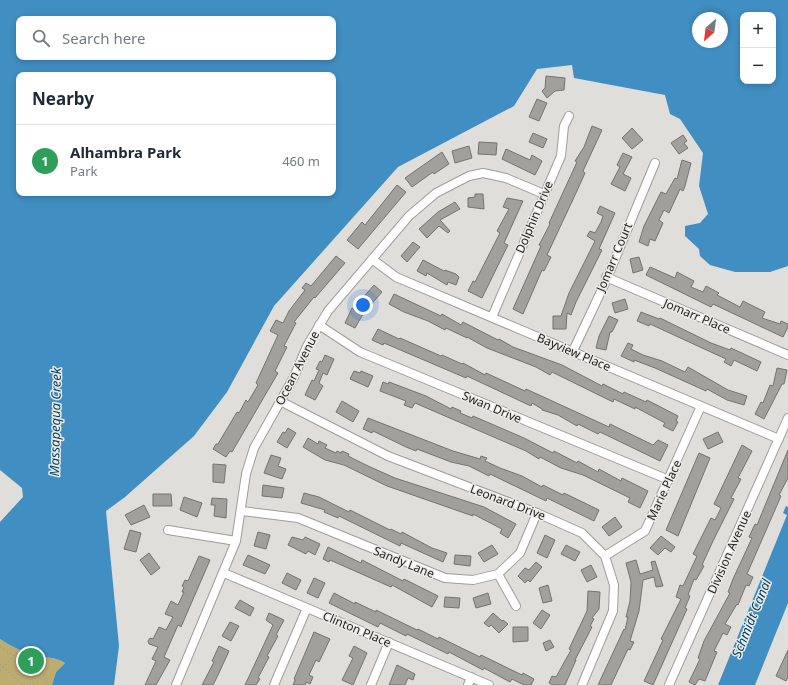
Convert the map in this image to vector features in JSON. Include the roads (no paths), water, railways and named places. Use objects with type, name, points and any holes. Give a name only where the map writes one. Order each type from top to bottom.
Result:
[{"type":"street","name":"Dolphin Drive","points":[[492,317],[561,156],[564,126],[569,116]]},
{"type":"street","name":"Jomarr Court","points":[[572,351],[606,277],[655,163]]},
{"type":"street","name":"Ocean Avenue","points":[[176,685],[224,573],[236,541],[249,461],[254,448],[319,325],[372,259],[420,205],[436,193],[469,176],[483,173],[493,174],[544,194]]},
{"type":"street","name":"Bayview Place","points":[[372,259],[396,276],[778,440]]},
{"type":"street","name":"Jomarr Place","points":[[606,277],[788,355]]},
{"type":"street","name":"Swan Drive","points":[[319,325],[360,352],[669,480]]},
{"type":"street","name":"Leonard Drive","points":[[280,401],[388,456],[537,513],[582,533],[605,556],[614,585],[613,611],[582,685]]},
{"type":"street","name":"Marie Place","points":[[605,556],[645,531],[701,406]]},
{"type":"street","name":"Division Avenue","points":[[669,685],[788,418]]},
{"type":"street","name":"Sandy Lane","points":[[242,511],[298,518],[445,578],[473,580],[498,574]]},
{"type":"street","points":[[516,606],[498,574],[520,553],[537,513]]},
{"type":"street","points":[[168,530],[236,541]]},
{"type":"street","name":"Clinton Place","points":[[224,573],[389,642],[469,681],[489,685]]},
{"type":"street","points":[[274,685],[307,608]]},
{"type":"street","points":[[371,685],[389,642]]},
{"type":"water","name":"Massapequa Creek","points":[[0,0],[788,0],[788,266],[770,272],[735,272],[710,265],[700,256],[699,249],[685,236],[685,226],[700,223],[708,214],[699,186],[703,153],[680,119],[670,114],[665,95],[574,78],[572,65],[537,69],[514,106],[398,167],[274,306],[227,392],[194,436],[125,497],[106,511],[119,646],[114,685],[52,685],[56,672],[65,663],[55,659],[27,653],[0,639],[0,522],[23,497],[22,488],[0,470]]},
{"type":"water","name":"Schmidt Canal","points":[[786,506],[788,507],[788,603],[755,685],[718,685],[787,515],[783,513]]},
{"type":"place","name":"Alhambra Park","points":[[31,661]]}]
